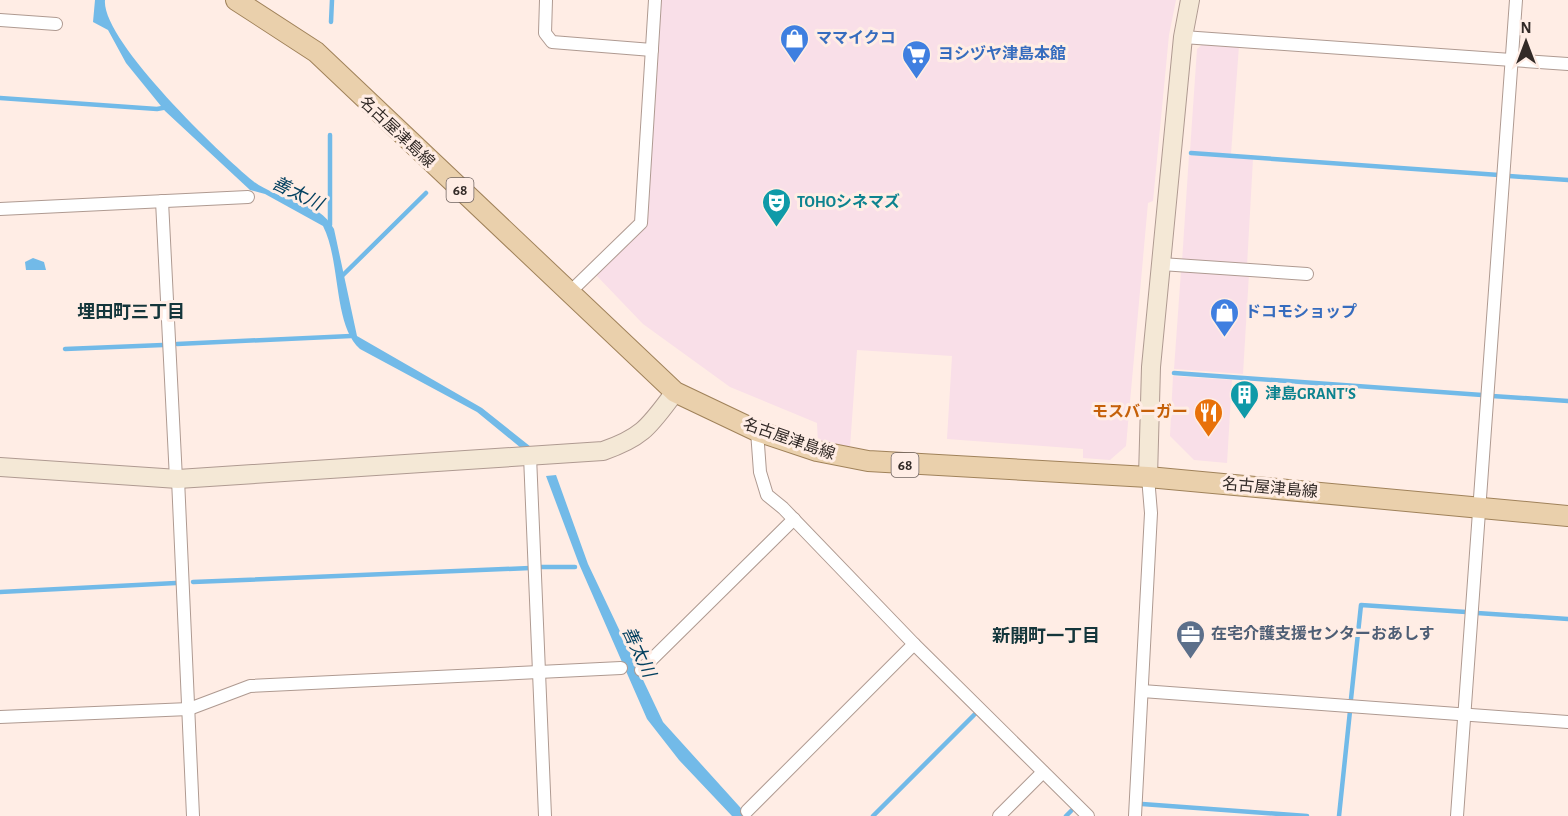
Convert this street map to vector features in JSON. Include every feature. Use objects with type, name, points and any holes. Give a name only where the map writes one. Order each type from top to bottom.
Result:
[{"type":"main road","name":"名古屋津島線","points":[[236,0],[316,52],[675,392],[757,431],[817,451],[868,461],[923,466],[1148,477],[1568,516]]},
{"type":"street","points":[[546,0],[545,33],[552,42],[652,50]]},
{"type":"street","points":[[569,293],[641,223],[655,0]]},
{"type":"street","points":[[1135,816],[1151,513],[1148,477],[1151,368],[1183,37],[1190,0]]},
{"type":"street","points":[[1457,816],[1516,0]]},
{"type":"street","points":[[0,20],[56,24]]},
{"type":"street","points":[[1183,37],[1568,64]]},
{"type":"street","points":[[0,209],[248,197]]},
{"type":"street","points":[[162,201],[193,816]]},
{"type":"street","points":[[1161,264],[1307,274]]},
{"type":"street","points":[[0,467],[177,479],[603,451],[629,442],[642,434],[675,392]]},
{"type":"street","points":[[757,431],[760,471],[767,495],[794,519],[914,644],[1088,816]]},
{"type":"street","points":[[530,456],[545,816]]},
{"type":"street","points":[[641,670],[794,519]]},
{"type":"street","points":[[747,811],[914,644]]},
{"type":"street","points":[[0,717],[189,709],[250,686],[621,668]]},
{"type":"street","points":[[1142,692],[1568,722]]},
{"type":"street","points":[[999,816],[1043,772]]},
{"type":"shaded area","points":[[660,0],[1176,0],[1169,35],[1153,201],[1148,203],[1126,446],[1110,460],[1083,458],[1083,449],[947,439],[952,356],[857,350],[850,447],[818,445],[817,423],[730,387],[643,324],[596,275],[644,228]]},
{"type":"shaded area","points":[[1204,43],[1239,46],[1231,154],[1190,151],[1197,49]]},
{"type":"shaded area","points":[[1189,155],[1253,159],[1247,266],[1182,262]]},
{"type":"shaded area","points":[[1181,271],[1249,274],[1243,374],[1174,369]]},
{"type":"shaded area","points":[[1173,376],[1232,380],[1227,463],[1194,460],[1170,436]]},
{"type":"water","points":[[95,0],[105,0],[109,18],[141,68],[215,147],[253,181],[308,206],[327,219],[334,229],[357,336],[482,408],[531,447],[521,448],[477,412],[360,349],[351,338],[345,325],[333,257],[323,226],[265,194],[250,190],[165,111],[126,63],[108,30],[93,22]]},
{"type":"water","points":[[33,258],[44,262],[46,270],[26,270],[25,262]]},
{"type":"water","points":[[556,475],[588,564],[663,722],[748,816],[732,816],[679,760],[647,719],[579,564],[546,476]]},
{"type":"waterway","points":[[331,22],[332,0]]},
{"type":"waterway","points":[[0,98],[157,109],[168,107]]},
{"type":"waterway","name":"善太川","points":[[330,135],[330,225]]},
{"type":"waterway","points":[[1191,153],[1499,175]]},
{"type":"waterway","points":[[1509,176],[1568,180]]},
{"type":"waterway","points":[[341,277],[426,193]]},
{"type":"waterway","points":[[177,344],[351,336]]},
{"type":"waterway","points":[[65,349],[163,345]]},
{"type":"waterway","points":[[1174,373],[1482,395]]},
{"type":"waterway","points":[[1492,396],[1568,401]]},
{"type":"waterway","points":[[541,567],[575,567]]},
{"type":"waterway","points":[[193,582],[530,568]]},
{"type":"waterway","points":[[0,592],[176,583]]},
{"type":"waterway","points":[[1351,699],[1361,605],[1466,612]]},
{"type":"waterway","points":[[1477,613],[1568,619]]},
{"type":"waterway","points":[[1339,816],[1350,711]]},
{"type":"waterway","points":[[873,816],[975,714]]},
{"type":"waterway","points":[[1142,804],[1307,816]]},
{"type":"waterway","points":[[1066,816],[1071,811]]},
{"type":"place","name":"ママイクコ","points":[[795,64]]},
{"type":"place","name":"ヨシヅヤ津島本館","points":[[917,80]]},
{"type":"place","name":"TOHOシネマズ","points":[[776,228]]},
{"type":"place","name":"ドコモショップ","points":[[1224,338]]},
{"type":"place","name":"津島GRANT'S","points":[[1244,420]]},
{"type":"place","name":"モスバーガー","points":[[1209,438]]},
{"type":"place","name":"在宅介護支援センターおあしす","points":[[1190,660]]},
{"type":"district","name":"埋田町三丁目","points":[[131,313]]},
{"type":"district","name":"新開町一丁目","points":[[1046,637]]}]
